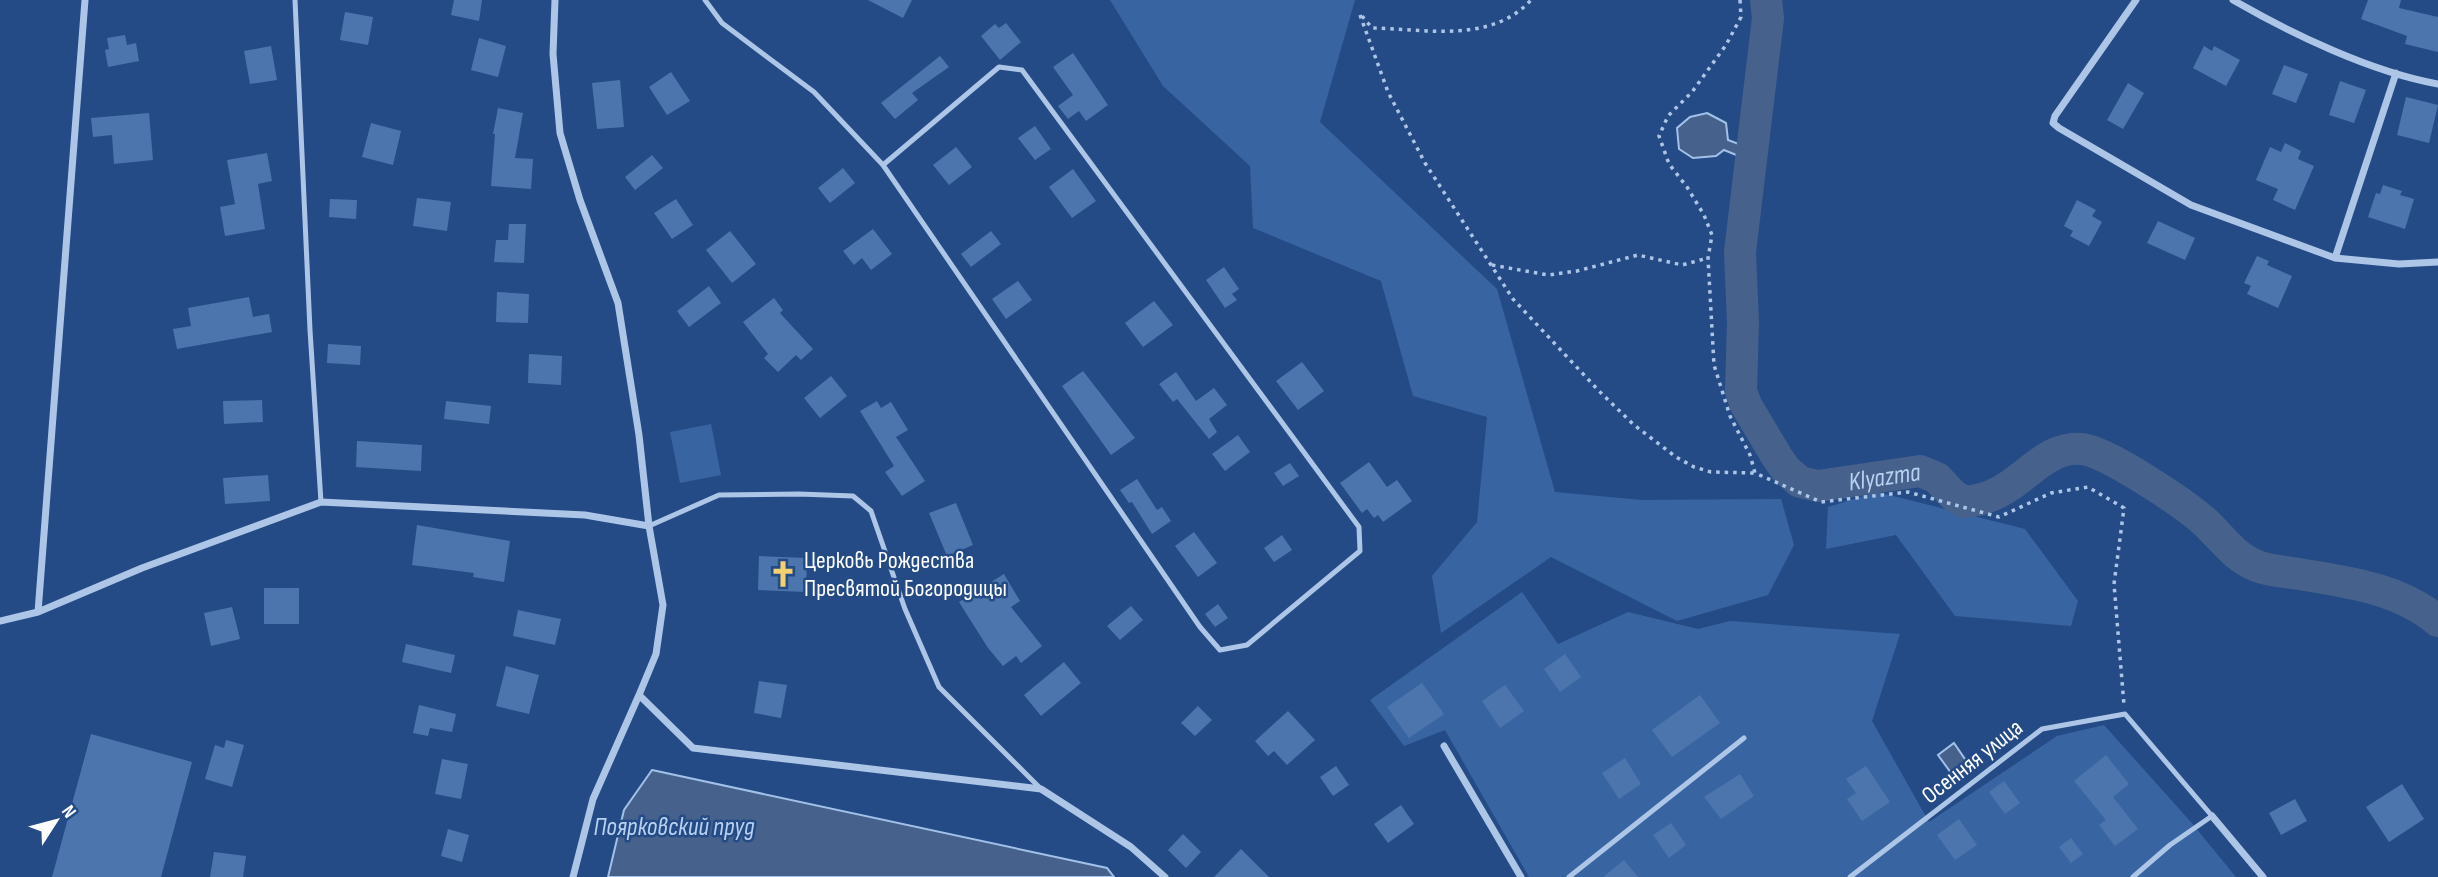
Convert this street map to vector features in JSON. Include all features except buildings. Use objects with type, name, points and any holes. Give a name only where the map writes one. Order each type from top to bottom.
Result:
[{"type":"street","points":[[38,612],[85,0]]},
{"type":"street","points":[[555,0],[554,54],[560,133],[580,200],[618,303],[639,435],[649,526],[663,605],[656,654],[593,799],[573,877]]},
{"type":"street","points":[[2136,0],[2055,116],[2053,123],[2191,205],[2335,258],[2399,264],[2438,262]]},
{"type":"street","points":[[2233,0],[2342,53],[2396,73],[2438,84]]},
{"type":"street","points":[[2335,258],[2396,73]]},
{"type":"street","points":[[0,621],[38,612],[142,568],[321,502],[585,515],[649,526]]},
{"type":"street","points":[[639,695],[693,748],[1041,789],[1131,847],[1165,877]]},
{"type":"street","points":[[1444,746],[1521,877]]},
{"type":"street","points":[[2212,816],[2263,877]]},
{"type":"lane","points":[[295,0],[321,502]]},
{"type":"lane","points":[[705,0],[722,23],[814,92],[884,165],[1200,627],[1220,650],[1247,645],[1360,551],[1359,527],[1022,70],[999,67],[884,165]]},
{"type":"lane","points":[[649,526],[719,495],[853,496],[871,511],[905,609],[939,687],[1041,789]]},
{"type":"lane","points":[[2124,714],[2212,816],[2170,845],[2133,877]]},
{"type":"lane","name":"Осенняя улица","points":[[1850,877],[2042,729],[2124,714]]},
{"type":"lane","points":[[1569,877],[1744,738]]},
{"type":"path","points":[[1531,0],[1505,21],[1446,32],[1372,28],[1360,15],[1388,92],[1425,163],[1513,299],[1634,425],[1676,457],[1694,467],[1710,472],[1755,473],[1821,502],[1908,492],[1999,517],[2051,493],[2088,488],[2124,508],[2114,584],[2124,714]]},
{"type":"path","points":[[1740,0],[1741,17],[1726,45],[1692,92],[1668,116],[1659,136],[1670,164],[1704,215],[1712,235],[1708,258],[1714,365],[1730,416],[1750,455],[1755,473]]},
{"type":"path","points":[[1492,265],[1548,275],[1577,271],[1638,255],[1682,265],[1708,258]]},
{"type":"shaded area","points":[[1110,0],[1355,0],[1320,122],[1497,289],[1555,492],[1642,500],[1781,499],[1794,545],[1768,595],[1677,621],[1551,557],[1441,633],[1432,576],[1477,522],[1487,417],[1413,396],[1381,281],[1253,228],[1250,166],[1163,86]]},
{"type":"shaded area","points":[[711,424],[721,475],[680,483],[670,432]]},
{"type":"shaded area","points":[[1877,492],[2025,529],[2078,601],[2071,626],[1955,616],[1896,535],[1826,549],[1828,507]]},
{"type":"shaded area","points":[[1522,592],[1558,644],[1628,612],[1698,629],[1730,621],[1900,634],[1872,721],[1929,822],[2057,736],[2104,725],[2236,877],[1529,877],[1445,730],[1404,746],[1370,700]]},
{"type":"water","points":[[1707,113],[1726,123],[1728,140],[1752,149],[1751,161],[1724,150],[1716,156],[1693,158],[1679,149],[1677,128],[1690,117]]},
{"type":"water","points":[[1954,743],[1969,765],[1954,777],[1938,755]]},
{"type":"water","name":"Поярковский пруд","points":[[652,770],[1107,868],[1114,877],[608,877],[624,810]]},
{"type":"waterway","name":"Klyazma","points":[[1766,0],[1768,18],[1740,252],[1743,322],[1741,391],[1746,405],[1786,470],[1800,482],[1818,486],[1920,471],[1937,478],[1964,502],[1999,492],[2058,452],[2082,449],[2126,468],[2181,503],[2235,552],[2257,566],[2372,588],[2407,601],[2438,621]]},
{"type":"place","name":"Церковь Рождества Пресвятой Богородицы","points":[[783,574]]}]
